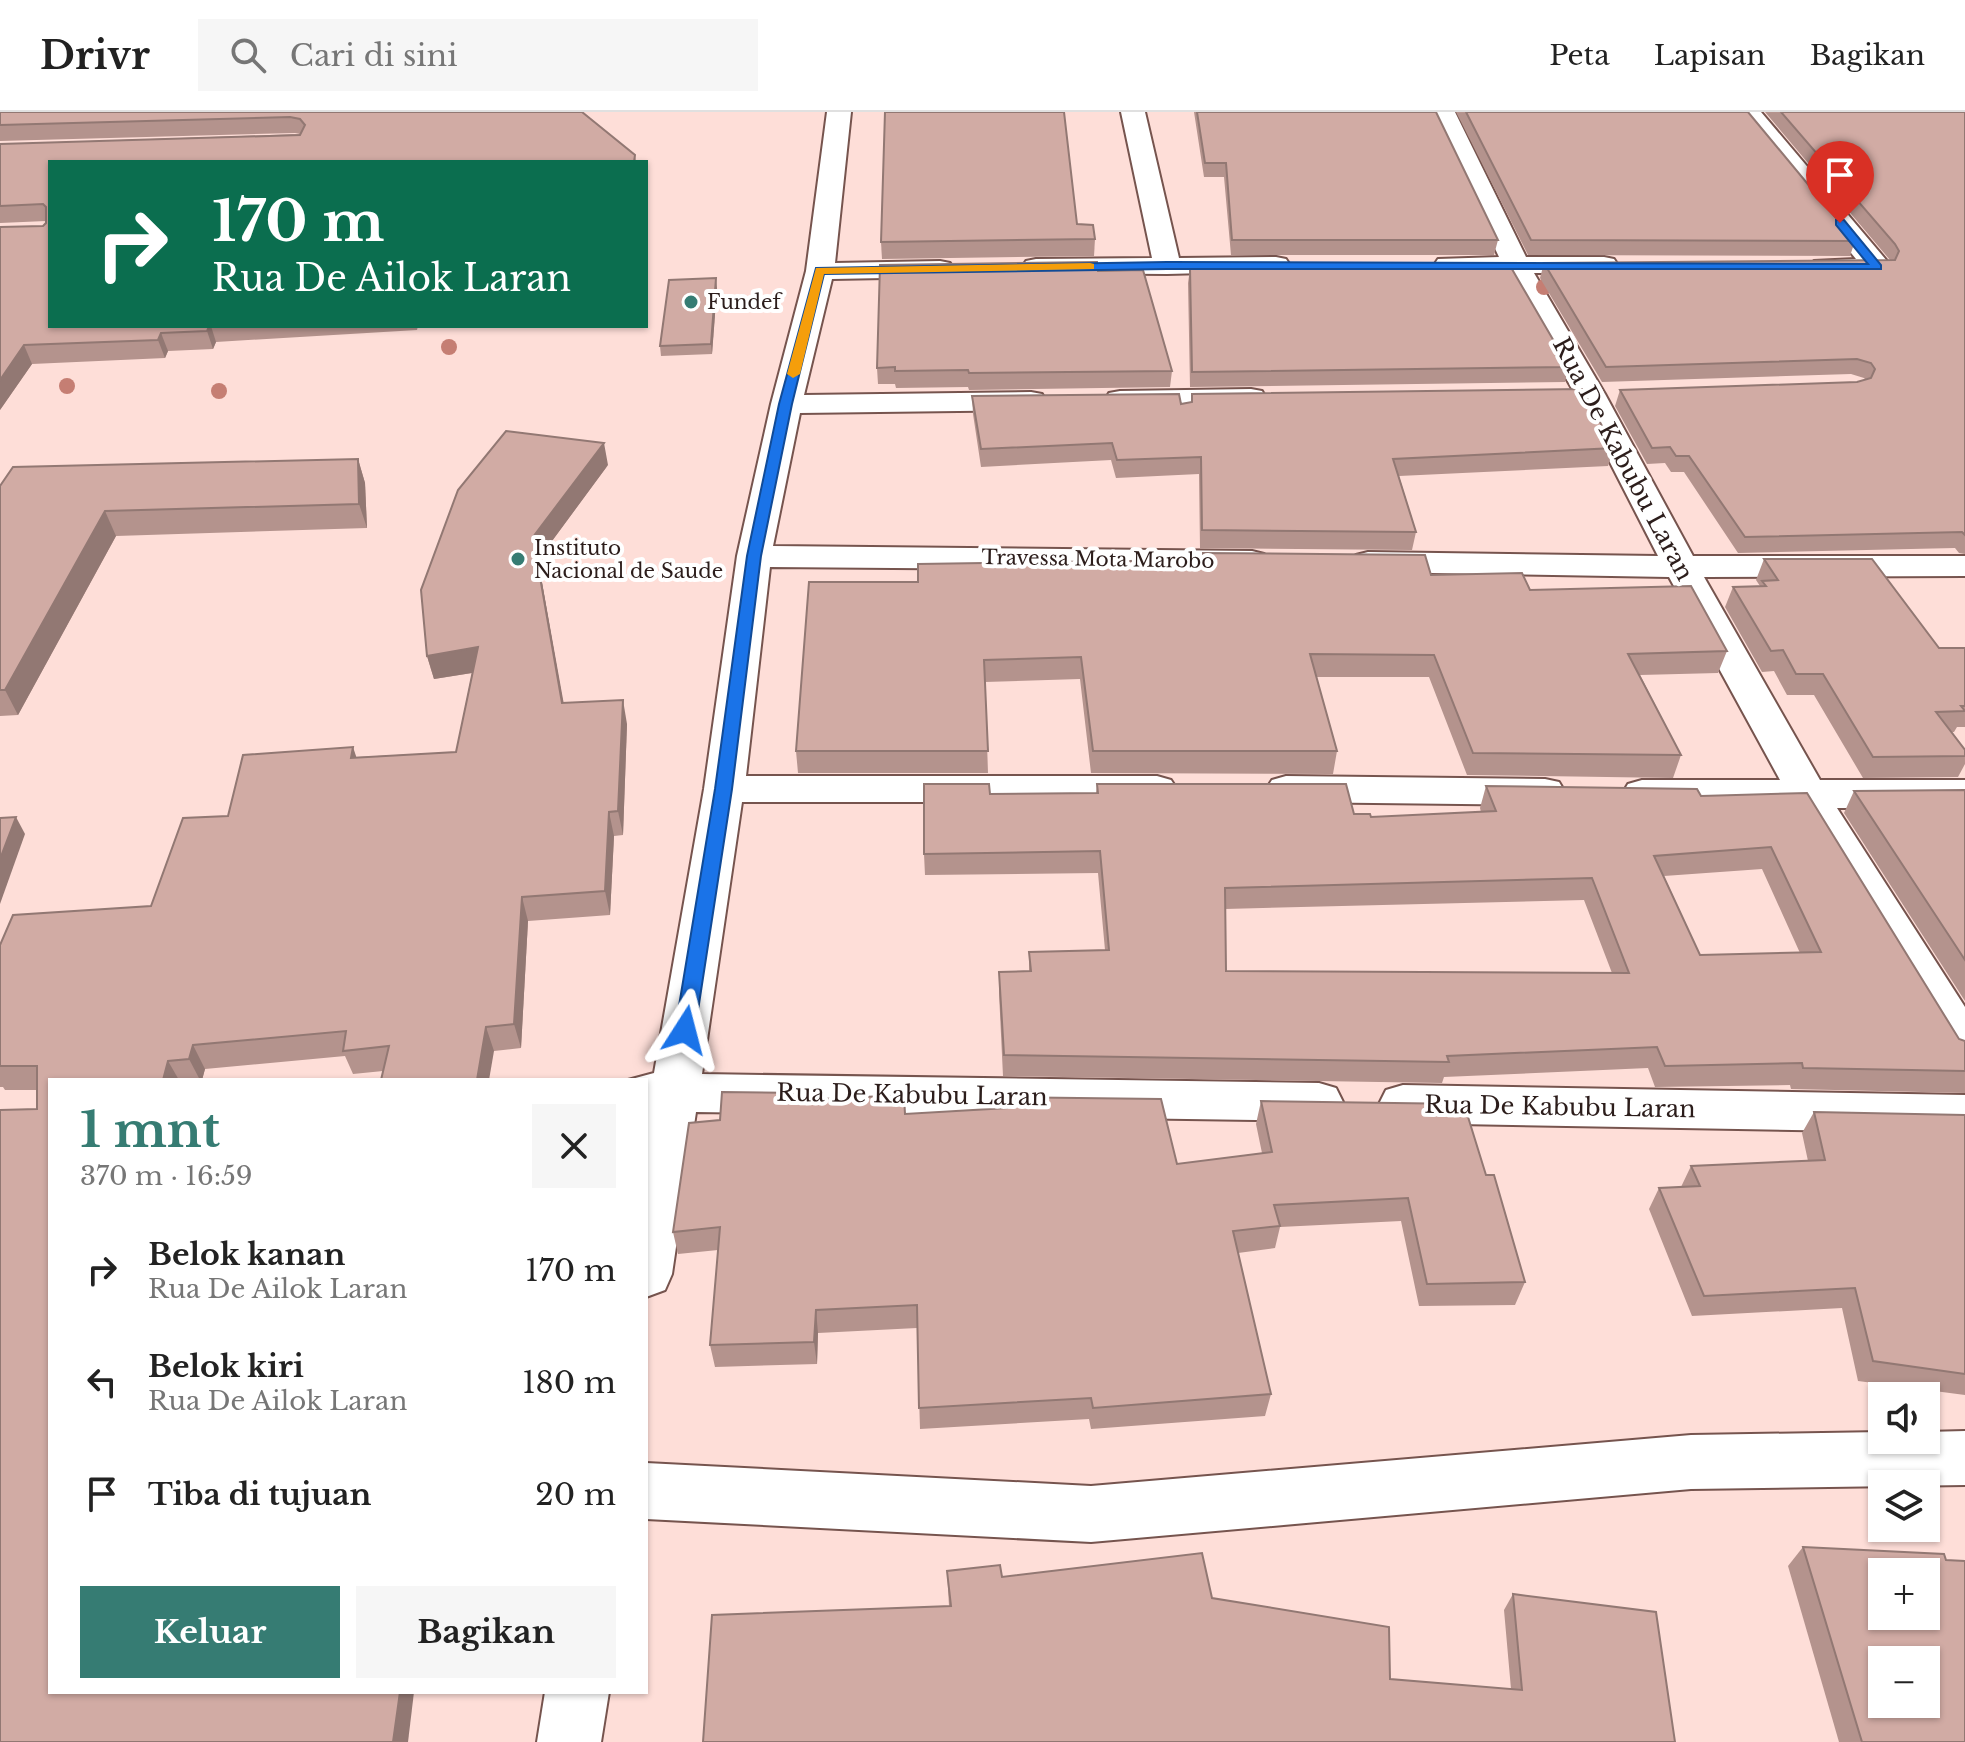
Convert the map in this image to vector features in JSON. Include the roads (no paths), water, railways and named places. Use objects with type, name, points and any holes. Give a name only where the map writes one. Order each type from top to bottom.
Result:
[{"type":"street","points":[[648,1250],[661,1091],[724,789],[754,556],[786,404],[820,271],[839,112]]},
{"type":"street","points":[[1133,112],[1167,266]]},
{"type":"street","name":"Rua De Kabubu Laran","points":[[1443,112],[1516,265],[1681,567],[1809,796],[1965,1046]]},
{"type":"street","points":[[1748,112],[1877,267],[1798,267]]},
{"type":"street","points":[[1009,268],[1310,265]]},
{"type":"street","points":[[1421,265],[1626,265]]},
{"type":"street","points":[[820,271],[962,269]]},
{"type":"street","points":[[1086,400],[1275,398]]},
{"type":"street","points":[[786,404],[1054,401]]},
{"type":"street","name":"Travessa Mota Marobo","points":[[754,556],[1277,561]]},
{"type":"street","points":[[1339,562],[1681,567],[1965,566]]},
{"type":"street","points":[[724,789],[1187,789]]},
{"type":"street","points":[[1251,789],[1809,796],[1965,794]]},
{"type":"street","name":"Rua De Kabubu Laran","points":[[661,1091],[1965,1114]]},
{"type":"street","points":[[648,1491],[1091,1514],[1691,1462],[1965,1458]]},
{"type":"street","points":[[569,1742],[577,1694]]},
{"type":"place","name":"Fundef","points":[[691,302]]},
{"type":"place","name":"Instituto Nacional de Saude","points":[[518,559]]}]
